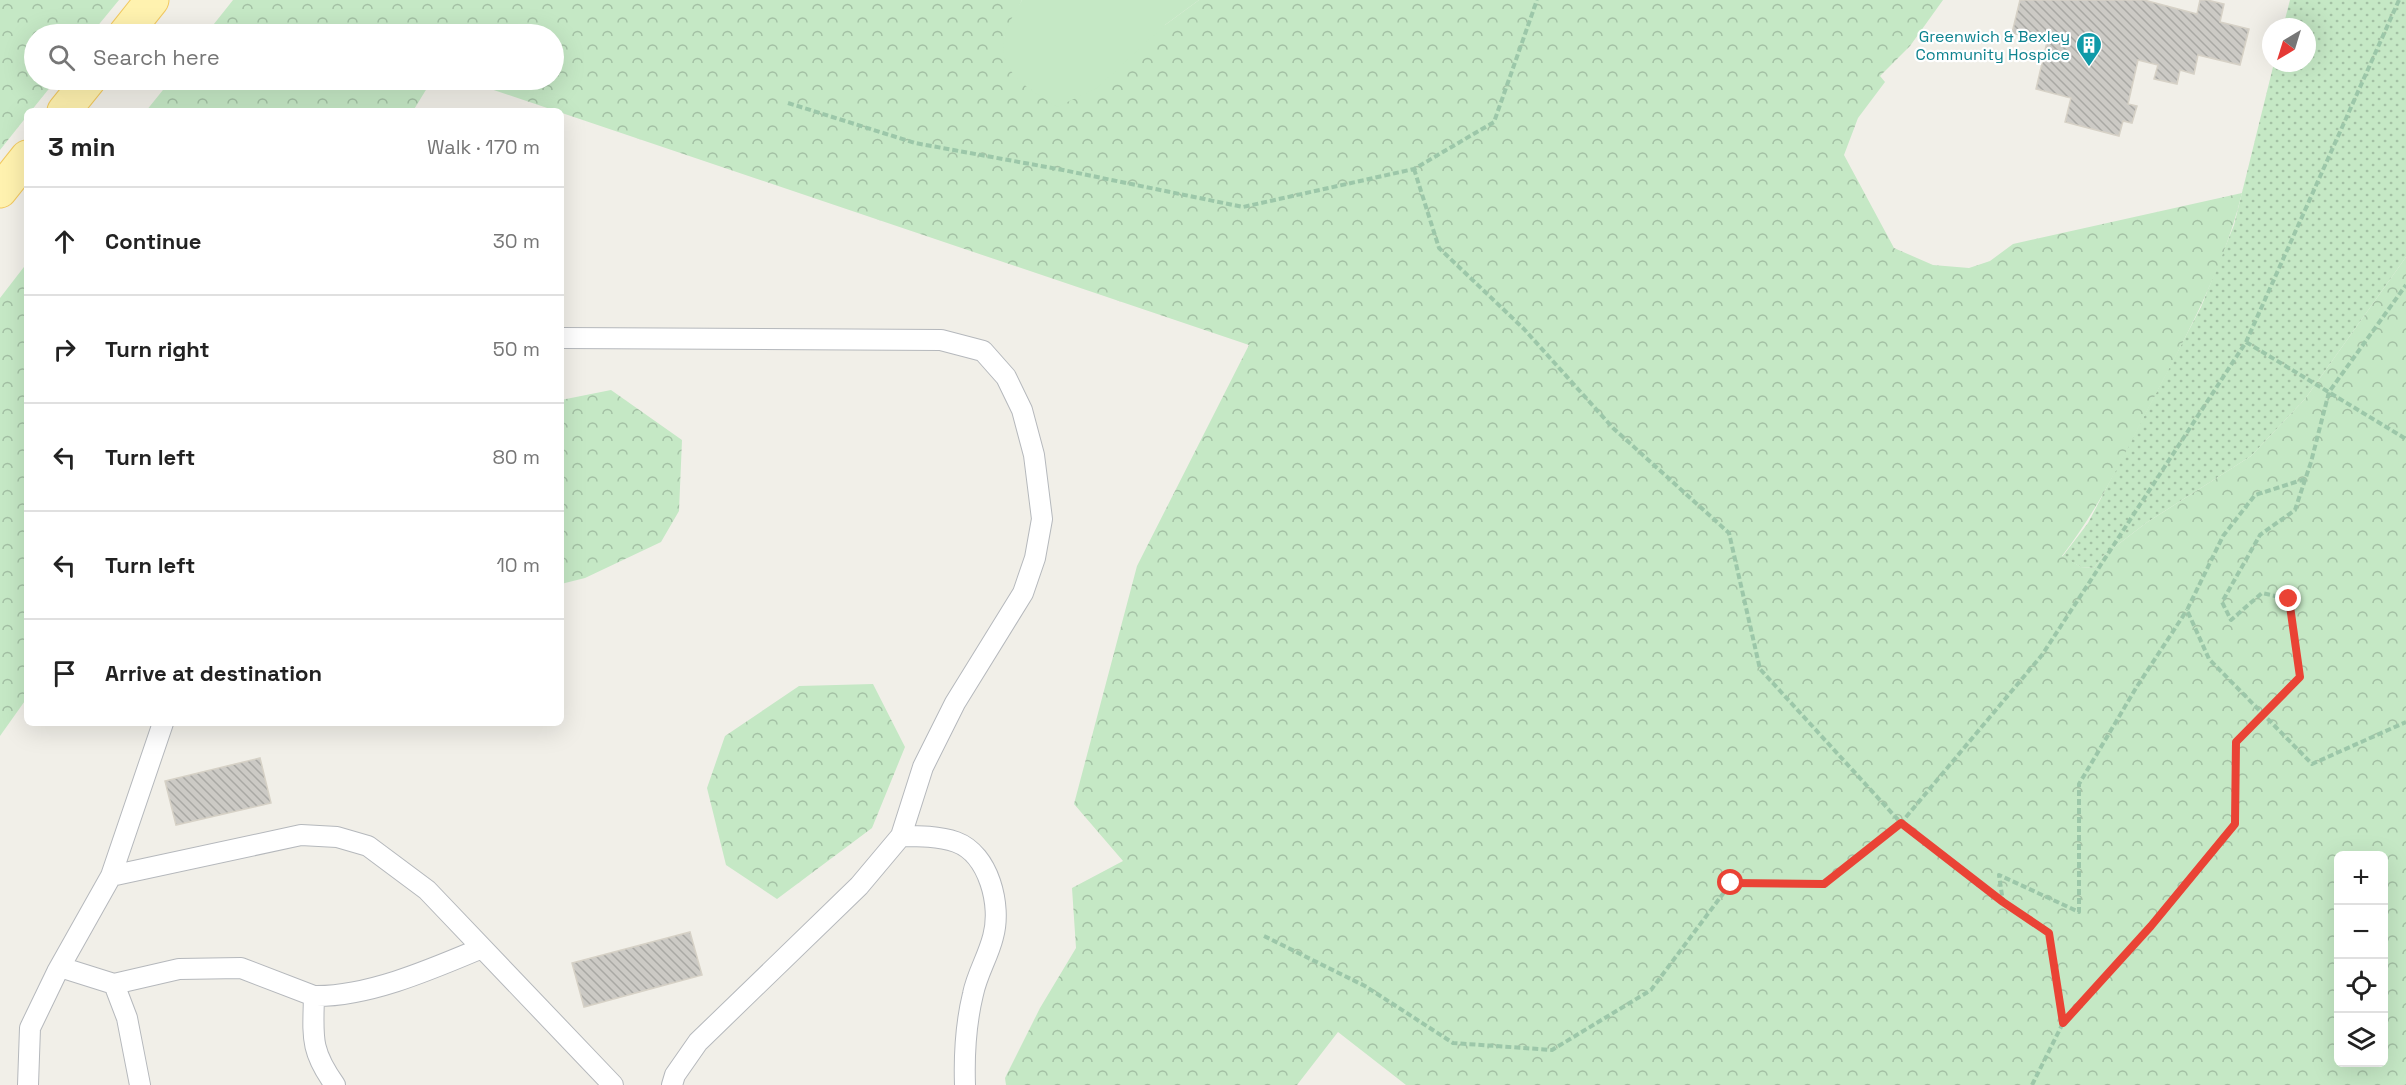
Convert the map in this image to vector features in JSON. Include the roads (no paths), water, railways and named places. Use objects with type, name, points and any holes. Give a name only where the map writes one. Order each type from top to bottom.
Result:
[{"type":"main road","points":[[133,24],[152,0]]},
{"type":"main road","points":[[66,108],[81,90]]},
{"type":"main road","points":[[0,191],[24,161]]},
{"type":"lane","points":[[564,338],[940,340],[982,351],[1006,377],[1022,410],[1034,455],[1042,519],[1035,558],[1023,593],[956,703],[922,767],[901,836],[859,886],[698,1042],[675,1075],[672,1085]]},
{"type":"lane","points":[[28,1085],[30,1028],[60,967],[111,876],[162,726]]},
{"type":"lane","points":[[111,876],[301,834],[337,837],[368,846],[427,890],[613,1085]]},
{"type":"lane","points":[[901,836],[926,836],[958,843],[980,861],[992,885],[997,912],[994,936],[973,993],[964,1053],[965,1085]]},
{"type":"lane","points":[[60,967],[114,984],[179,969],[241,968],[314,996],[340,996],[434,968],[482,948]]},
{"type":"lane","points":[[114,984],[127,1018],[141,1085]]},
{"type":"lane","points":[[314,996],[313,1040],[319,1063],[335,1085]]},
{"type":"place","name":"Greenwich & Bexley Community Hospice","points":[[2089,68]]}]
